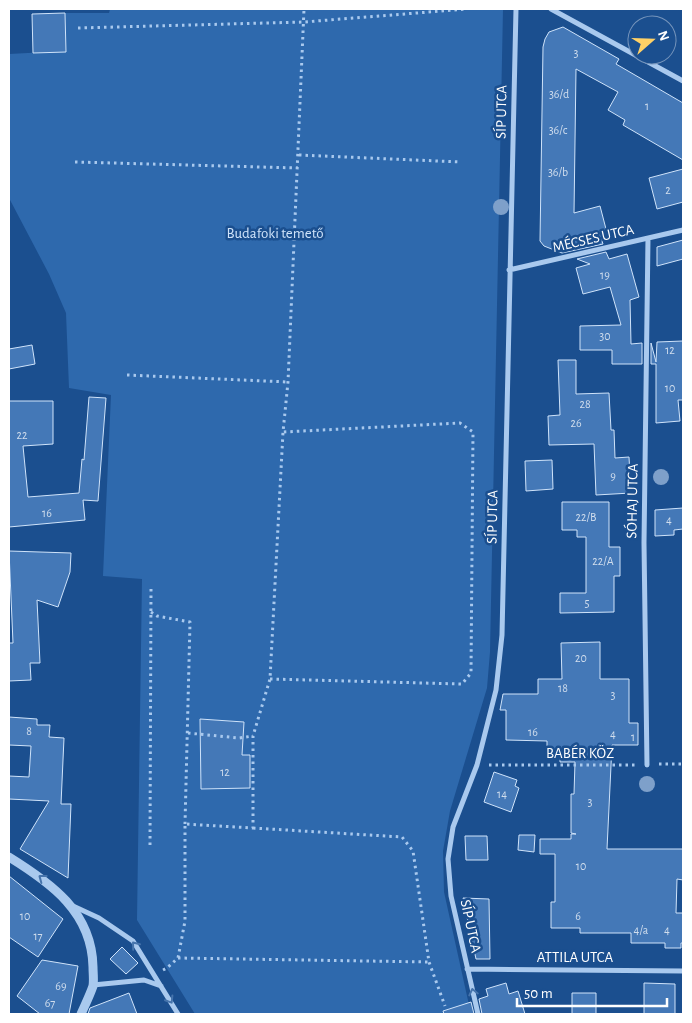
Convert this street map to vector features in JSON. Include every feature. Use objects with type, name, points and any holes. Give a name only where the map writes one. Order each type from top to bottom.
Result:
[{"type":"street","name":"SÍP UTCA","points":[[478,1014],[452,896],[448,859],[453,826],[477,765],[496,690],[502,635],[516,9]]},
{"type":"street","points":[[551,9],[683,82]]},
{"type":"street","name":"MÉCSES UTCA","points":[[509,270],[683,230]]},
{"type":"street","name":"SÓHAJ UTCA","points":[[647,764],[644,543],[648,238]]},
{"type":"street","points":[[9,857],[40,876],[71,905],[86,931],[93,956],[93,985],[81,1014]]},
{"type":"street","points":[[71,905],[100,918],[133,941],[178,1014]]},
{"type":"street","name":"ATTILA UTCA","points":[[467,969],[683,971]]},
{"type":"street","points":[[93,985],[144,980],[161,986]]},
{"type":"path","points":[[253,828],[253,736],[270,679],[283,432],[288,382],[304,9]]},
{"type":"path","points":[[78,28],[304,22],[467,9]]},
{"type":"path","points":[[299,155],[461,162]]},
{"type":"path","points":[[75,162],[298,168]]},
{"type":"path","points":[[127,374],[288,382]]},
{"type":"path","points":[[270,679],[462,684],[471,673],[473,432],[460,423],[283,432]]},
{"type":"path","points":[[150,845],[151,589]]},
{"type":"path","points":[[151,612],[157,616],[190,622],[185,824],[185,921],[178,958],[167,968],[153,974]]},
{"type":"path","points":[[188,733],[239,738],[253,736]]},
{"type":"path","name":"BABÉR KÖZ","points":[[477,765],[683,764]]},
{"type":"path","points":[[185,824],[402,837],[413,851],[429,962],[445,1006]]},
{"type":"path","points":[[178,958],[429,962]]},
{"type":"green space","name":"Budafoki temető","points":[[110,9],[503,9],[490,652],[487,688],[450,811],[443,851],[444,892],[471,1014],[195,1014],[137,920],[142,579],[103,576],[111,395],[69,388],[66,313],[49,274],[9,198],[9,54],[66,51],[65,13],[109,13]]},
{"type":"building","points":[[65,13],[66,52],[33,53],[32,14]]},
{"type":"building","points":[[563,27],[619,59],[616,64],[683,103],[683,160],[623,125],[625,120],[608,110],[618,92],[576,69],[574,213],[600,206],[606,229],[599,232],[603,244],[562,253],[544,246],[540,241],[543,47],[549,32]]},
{"type":"building","points":[[683,169],[683,202],[657,209],[649,178]]},
{"type":"building","points":[[683,240],[683,259],[657,266],[657,247]]},
{"type":"building","points":[[606,252],[609,259],[627,254],[639,297],[630,300],[631,344],[642,343],[642,364],[612,364],[612,350],[580,350],[580,326],[621,325],[610,287],[583,294],[576,268],[590,264],[577,259]]},
{"type":"building","points":[[683,341],[683,400],[678,400],[680,421],[656,423],[656,364],[651,364],[651,343],[656,362],[657,342]]},
{"type":"building","points":[[32,345],[35,364],[9,369],[9,349]]},
{"type":"building","points":[[558,360],[576,360],[576,394],[609,393],[611,430],[614,430],[615,458],[629,457],[631,493],[596,495],[594,444],[549,445],[548,416],[560,415]]},
{"type":"building","points":[[89,397],[106,398],[98,501],[83,500],[85,520],[9,527],[9,401],[53,401],[53,444],[23,446],[28,497],[79,493],[82,459],[84,460]]},
{"type":"building","points":[[552,460],[553,489],[526,491],[525,461]]},
{"type":"building","points":[[562,502],[609,502],[609,547],[620,547],[620,576],[614,576],[614,612],[560,613],[560,593],[586,593],[586,537],[577,537],[577,530],[562,530]]},
{"type":"building","points":[[683,508],[683,529],[674,530],[674,535],[655,536],[655,510]]},
{"type":"building","points":[[9,551],[71,553],[70,572],[58,607],[37,600],[40,663],[30,663],[31,680],[9,681],[9,643],[13,643]]},
{"type":"building","points":[[600,642],[600,679],[629,679],[629,723],[638,723],[638,745],[612,745],[607,849],[683,849],[683,880],[677,879],[676,913],[683,913],[683,943],[681,943],[681,948],[665,948],[665,943],[631,943],[631,933],[580,933],[580,928],[551,928],[551,902],[555,902],[555,854],[540,854],[540,839],[571,839],[571,834],[576,834],[571,833],[571,794],[574,794],[575,762],[560,762],[560,751],[547,751],[547,741],[506,740],[506,710],[500,710],[503,694],[538,694],[538,679],[562,679],[561,643]]},
{"type":"building","points":[[9,717],[37,719],[37,725],[50,725],[49,737],[64,738],[61,804],[71,804],[68,878],[20,849],[49,801],[9,799],[9,776],[29,777],[31,746],[9,745]]},
{"type":"building","points":[[200,719],[244,722],[242,755],[250,755],[250,788],[201,789]]},
{"type":"building","points":[[494,772],[517,780],[515,786],[519,788],[511,812],[484,802]]},
{"type":"building","points":[[519,835],[535,835],[534,852],[518,850]]},
{"type":"building","points":[[465,836],[487,836],[488,860],[466,860]]},
{"type":"building","points":[[9,876],[63,919],[38,957],[9,937]]},
{"type":"building","points":[[463,898],[489,899],[490,959],[476,959]]},
{"type":"building","points":[[122,947],[138,963],[126,974],[110,959]]},
{"type":"building","points":[[42,960],[78,966],[69,1014],[40,1014],[17,996]]},
{"type":"building","points":[[506,983],[509,994],[518,991],[525,1014],[482,1014],[479,999],[488,996],[486,989]]},
{"type":"building","points":[[644,983],[675,984],[675,1014],[644,1014]]},
{"type":"building","points":[[129,993],[137,1014],[88,1014],[90,1008]]},
{"type":"building","points":[[572,993],[596,993],[596,1014],[572,1014]]},
{"type":"building","points":[[471,1002],[474,1014],[444,1014],[443,1011]]}]
